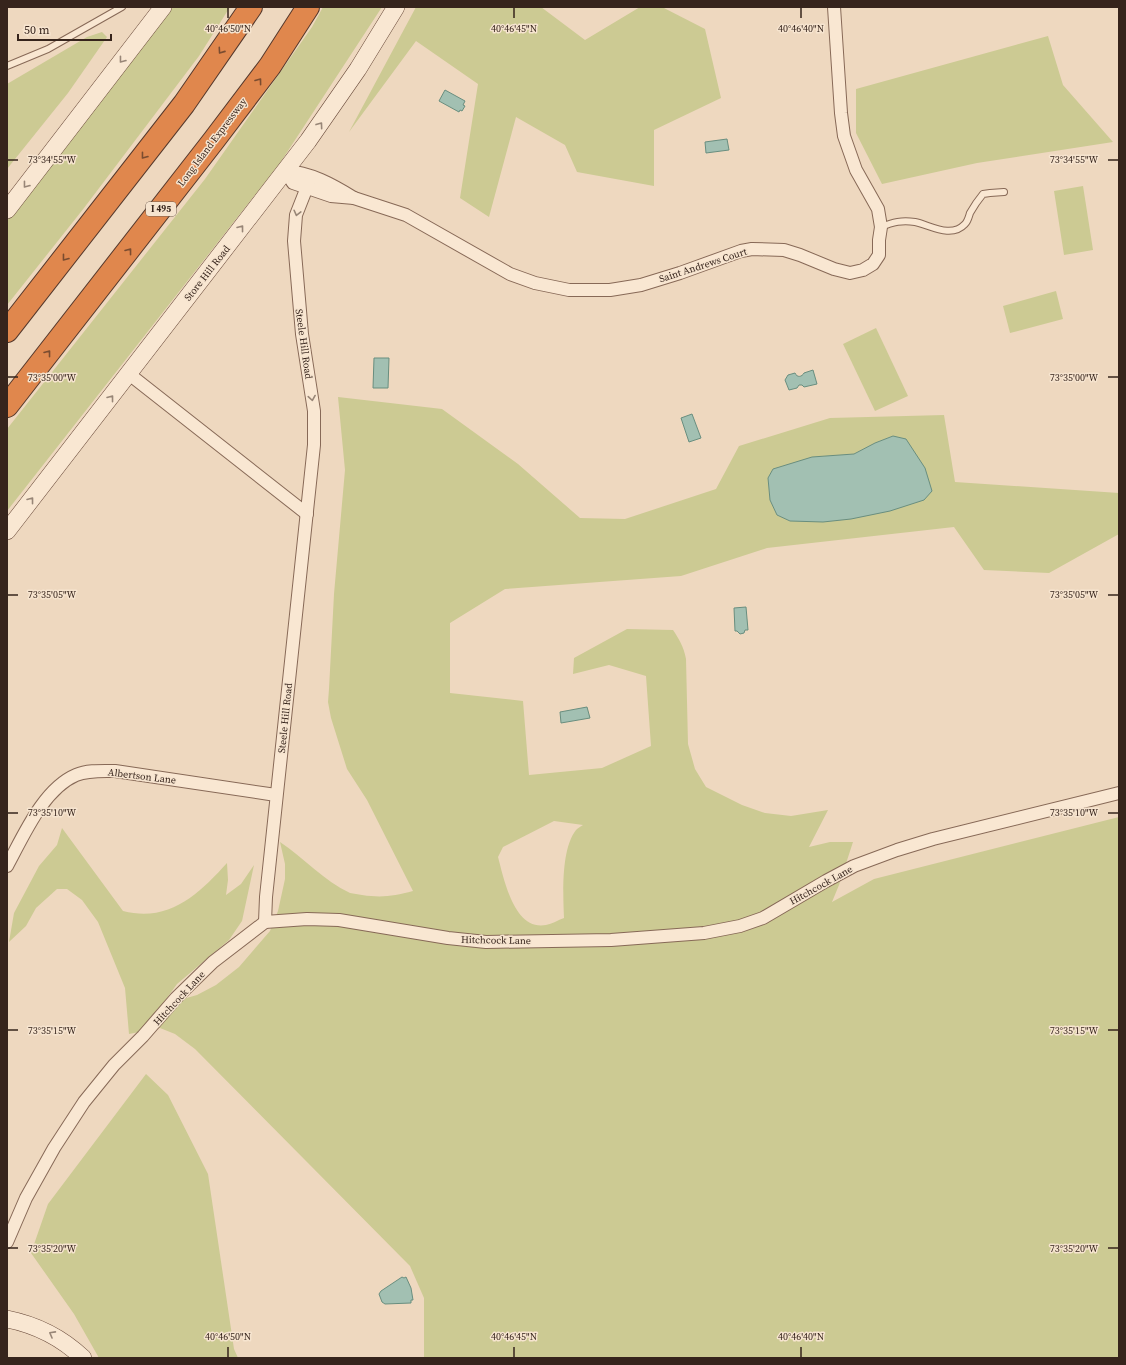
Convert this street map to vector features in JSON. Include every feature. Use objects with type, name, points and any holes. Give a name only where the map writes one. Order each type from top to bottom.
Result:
[{"type":"highway","points":[[7,331],[47,282],[184,104],[251,7]]},
{"type":"highway","name":"Long Island Expressway","points":[[7,406],[270,66],[308,7]]},
{"type":"main road","name":"Store Hill Road","points":[[7,531],[285,171],[333,106],[396,7]]},
{"type":"main road","points":[[7,210],[158,11]]},
{"type":"main road","points":[[7,1319],[31,1325],[52,1334],[83,1358]]},
{"type":"street","name":"Saint Andrews Court","points":[[285,171],[293,183],[308,182],[330,196],[354,198],[406,215],[510,274],[535,283],[569,290],[610,290],[641,285],[752,249],[784,250],[834,269],[850,273],[863,270],[873,264],[879,255],[881,227],[878,208],[856,170],[844,136],[841,113],[834,7]]},
{"type":"street","name":"Steele Hill Road","points":[[265,922],[276,795],[314,445],[314,411],[302,334],[294,241],[296,215],[308,182]]},
{"type":"street","points":[[129,374],[307,514]]},
{"type":"street","name":"Albertson Lane","points":[[7,866],[43,802],[64,782],[76,775],[95,771],[115,771],[276,795]]},
{"type":"street","name":"Hitchcock Lane","points":[[7,1242],[26,1198],[54,1148],[84,1102],[114,1065],[143,1036],[176,998],[213,962],[265,922],[307,918],[339,920],[448,938],[486,942],[611,940],[704,933],[740,926],[763,918],[826,881],[858,865],[897,850],[948,835],[1119,793]]},
{"type":"lane","points":[[7,66],[48,49],[122,7]]},
{"type":"lane","points":[[881,227],[894,221],[904,221],[915,222],[934,229],[945,231],[957,229],[966,223],[971,212],[983,194],[1004,192]]},
{"type":"shaded area","points":[[173,7],[230,7],[199,56],[84,208],[7,305],[7,220]]},
{"type":"shaded area","points":[[323,7],[382,7],[280,163],[7,511],[7,429],[205,179],[312,27]]},
{"type":"shaded area","points":[[416,7],[541,7],[585,40],[640,7],[662,7],[705,29],[721,98],[654,130],[654,186],[577,172],[565,145],[516,117],[489,217],[460,198],[478,84],[416,41],[349,132]]},
{"type":"shaded area","points":[[102,32],[107,37],[68,93],[7,169],[7,84],[87,37]]},
{"type":"shaded area","points":[[1048,36],[1063,85],[1113,142],[977,163],[882,184],[856,133],[856,89]]},
{"type":"shaded area","points":[[445,90],[465,101],[463,105],[465,106],[462,111],[460,110],[459,112],[439,101]]},
{"type":"shaded area","points":[[727,139],[729,150],[706,153],[705,142]]},
{"type":"shaded area","points":[[1083,186],[1093,250],[1064,255],[1054,191]]},
{"type":"shaded area","points":[[1056,291],[1063,319],[1010,333],[1003,306]]},
{"type":"shaded area","points":[[876,328],[908,396],[875,411],[843,344]]},
{"type":"shaded area","points":[[374,358],[389,358],[388,388],[373,388]]},
{"type":"shaded area","points":[[813,370],[817,384],[804,387],[799,385],[797,388],[789,390],[785,380],[788,375],[795,373],[797,376],[800,376]]},
{"type":"shaded area","points":[[338,397],[442,409],[518,464],[580,518],[625,519],[716,489],[739,446],[830,418],[944,415],[955,482],[1119,493],[1119,534],[1049,573],[984,570],[954,527],[767,548],[681,576],[505,589],[450,623],[450,693],[523,701],[529,775],[602,768],[651,746],[646,676],[609,665],[573,674],[574,658],[627,629],[673,630],[681,643],[686,659],[688,744],[695,769],[706,787],[742,805],[765,813],[791,816],[828,810],[809,847],[830,842],[853,842],[832,902],[874,879],[1119,817],[1119,1358],[424,1358],[424,1298],[410,1266],[195,1049],[175,1034],[160,1028],[129,1034],[125,988],[98,922],[82,900],[67,889],[57,889],[36,908],[26,926],[9,942],[14,913],[39,866],[57,845],[62,828],[123,911],[140,914],[155,913],[182,903],[194,895],[227,863],[228,880],[226,895],[241,884],[254,865],[242,921],[229,940],[177,984],[162,1005],[197,995],[216,985],[239,967],[270,931],[278,911],[285,879],[285,864],[280,842],[331,882],[350,893],[369,896],[382,896],[413,891],[367,800],[347,769],[331,718],[328,702],[334,594],[345,470]],"holes":[[[893,436],[805,521],[790,521],[777,515],[770,500],[768,478],[773,469],[823,456],[854,454]],[[554,821],[583,825],[576,830],[571,838],[565,860],[563,897],[564,918],[546,925],[535,925],[526,920],[518,912],[512,902],[507,890],[498,857],[503,847]]]},
{"type":"shaded area","points":[[692,414],[701,438],[689,442],[681,418]]},
{"type":"shaded area","points":[[893,436],[906,439],[925,468],[932,491],[924,500],[890,511],[851,519],[823,522],[790,521],[777,515],[770,500],[768,478],[773,469],[812,457],[854,454]]},
{"type":"shaded area","points":[[746,607],[748,630],[745,630],[744,633],[740,634],[735,631],[734,608]]},
{"type":"shaded area","points":[[587,707],[590,718],[561,723],[560,712]]},
{"type":"shaded area","points":[[146,1074],[168,1095],[208,1174],[234,1349],[238,1358],[99,1358],[74,1314],[31,1253],[48,1204]]},
{"type":"shaded area","points":[[402,1277],[406,1277],[411,1288],[413,1300],[411,1300],[411,1303],[385,1304],[382,1302],[379,1294],[381,1291]]}]
